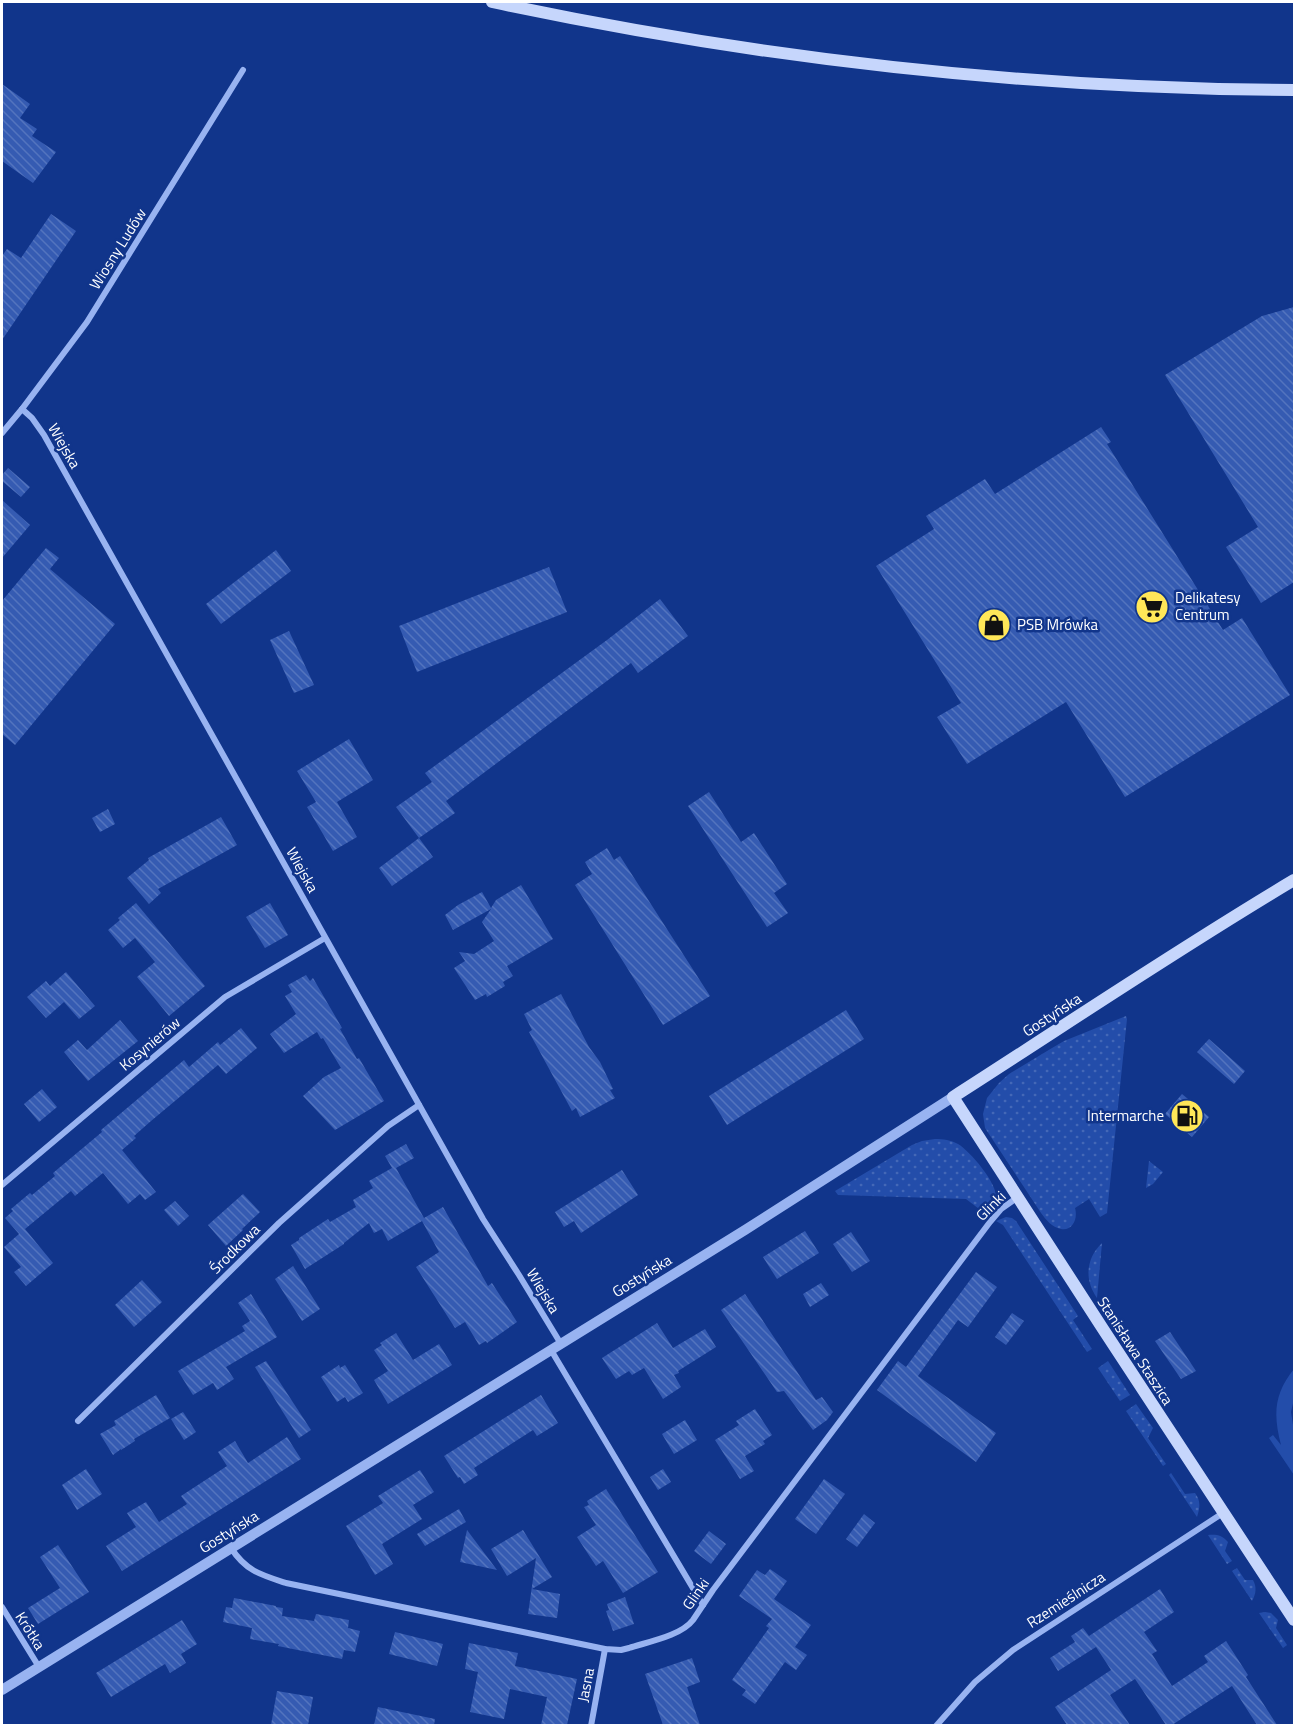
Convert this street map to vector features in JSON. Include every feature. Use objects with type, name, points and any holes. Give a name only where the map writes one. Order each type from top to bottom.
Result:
[{"type":"main road","points":[[492,2],[661,34],[904,68],[1045,81],[1217,90],[1294,90]]},
{"type":"main road","name":"Gostyńska","points":[[953,1097],[1182,948],[1294,880]]},
{"type":"main road","name":"Stanisława Staszica","points":[[953,1097],[1294,1620]]},
{"type":"street","name":"Wiosny Ludów","points":[[2,433],[87,322],[243,70]]},
{"type":"street","name":"Wiejska","points":[[22,409],[39,426],[483,1219],[561,1344]]},
{"type":"street","name":"Kosynierów","points":[[2,1185],[225,997],[325,938]]},
{"type":"street","name":"Gostyńska","points":[[2,1690],[806,1192],[953,1097]]},
{"type":"street","name":"Środkowa","points":[[78,1421],[279,1223],[388,1126],[419,1106]]},
{"type":"street","name":"Glinki","points":[[231,1548],[247,1567],[286,1583],[605,1649],[621,1650],[680,1631],[689,1625],[990,1222],[1001,1209],[1018,1197]]},
{"type":"street","points":[[550,1350],[703,1605]]},
{"type":"street","name":"Rzemieślnicza","points":[[936,1725],[975,1682],[1013,1650],[1224,1513]]},
{"type":"street","name":"Krótka","points":[[2,1607],[39,1667]]},
{"type":"street","name":"Jasna","points":[[591,1725],[605,1649]]},
{"type":"shaded area","points":[[1126,1016],[1107,1213],[1100,1217],[1089,1199],[1075,1208],[1075,1220],[1071,1226],[1061,1229],[1050,1223],[1041,1213],[985,1128],[983,1114],[987,1098],[1009,1074],[1052,1048]]},
{"type":"shaded area","points":[[935,1139],[958,1144],[976,1160],[988,1177],[993,1185],[996,1198],[987,1215],[966,1199],[838,1195],[835,1191],[912,1145]]},
{"type":"shaded area","points":[[1149,1161],[1163,1172],[1153,1184],[1146,1188]]},
{"type":"shaded area","points":[[1006,1217],[1016,1221],[1078,1316],[1073,1320],[1092,1349],[1087,1352],[1003,1225],[996,1221]]},
{"type":"shaded area","points":[[1102,1243],[1097,1298],[1090,1284],[1089,1269],[1093,1255]]},
{"type":"shaded area","points":[[1108,1361],[1130,1395],[1120,1401],[1098,1368]]},
{"type":"shaded area","points":[[1294,1369],[1294,1399],[1291,1412],[1294,1431],[1294,1475],[1269,1438],[1273,1435],[1281,1445],[1276,1414],[1277,1405],[1282,1387]]},
{"type":"shaded area","points":[[1136,1404],[1153,1428],[1148,1438],[1166,1464],[1163,1466],[1126,1411]]},
{"type":"shaded area","points":[[1171,1473],[1185,1494],[1195,1493],[1197,1496],[1199,1511],[1197,1517],[1169,1475]]},
{"type":"shaded area","points":[[1208,1535],[1219,1536],[1228,1542],[1225,1551],[1232,1561],[1227,1564]]},
{"type":"shaded area","points":[[1237,1568],[1245,1580],[1253,1580],[1256,1590],[1252,1601],[1232,1571]]},
{"type":"shaded area","points":[[1259,1613],[1271,1613],[1278,1620],[1276,1628],[1287,1645],[1283,1648]]},
{"type":"building","points":[[2,84],[30,104],[20,118],[37,129],[32,136],[56,152],[33,183],[2,161]]},
{"type":"building","points":[[51,214],[76,231],[2,340],[2,256],[7,249],[21,258]]},
{"type":"building","points":[[1294,307],[1294,582],[1261,603],[1226,547],[1258,527],[1165,375],[1262,316]]},
{"type":"building","points":[[1101,427],[1111,442],[1107,444],[1223,630],[1242,618],[1290,695],[1125,797],[1066,702],[967,764],[937,717],[961,703],[876,566],[934,529],[926,516],[985,479],[995,494]]},
{"type":"building","points":[[8,468],[30,487],[21,497],[2,481],[2,475]]},
{"type":"building","points":[[2,500],[30,525],[2,558]]},
{"type":"building","points":[[46,548],[59,558],[50,569],[115,624],[15,745],[2,734],[2,601]]},
{"type":"building","points":[[276,550],[291,571],[221,624],[206,604]]},
{"type":"building","points":[[549,567],[567,612],[417,672],[399,626]]},
{"type":"building","points":[[660,599],[688,636],[638,673],[631,663],[446,801],[455,813],[419,838],[396,807],[432,782],[425,773]]},
{"type":"building","points":[[289,631],[314,685],[294,693],[270,640]]},
{"type":"building","points":[[349,739],[373,780],[337,802],[357,837],[333,851],[307,807],[316,802],[297,771]]},
{"type":"building","points":[[709,792],[741,842],[754,833],[787,884],[774,893],[788,913],[767,927],[688,806]]},
{"type":"building","points":[[108,809],[115,824],[100,832],[92,818]]},
{"type":"building","points":[[221,817],[237,845],[158,889],[161,893],[149,904],[127,878],[149,860],[148,858]]},
{"type":"building","points":[[419,838],[433,857],[392,886],[379,868]]},
{"type":"building","points":[[607,848],[614,860],[620,856],[710,996],[663,1025],[575,885],[592,874],[585,862]]},
{"type":"building","points":[[521,885],[553,939],[507,966],[513,976],[503,982],[505,986],[487,997],[486,994],[475,1000],[454,968],[465,961],[459,952],[474,954],[494,941],[482,922],[491,909],[453,930],[445,915],[482,892],[491,908],[496,900]]},
{"type":"building","points":[[136,903],[205,986],[169,1016],[137,977],[155,962],[135,938],[123,948],[108,930]]},
{"type":"building","points":[[270,903],[288,935],[265,948],[246,917]]},
{"type":"building","points":[[66,972],[95,1006],[79,1019],[64,1002],[46,1018],[27,997],[46,981],[50,986]]},
{"type":"building","points":[[306,975],[310,981],[313,978],[357,1059],[359,1058],[384,1101],[335,1130],[303,1096],[324,1077],[341,1068],[323,1038],[321,1039],[317,1032],[284,1053],[270,1034],[296,1014],[285,996],[292,992],[288,985]]},
{"type":"building","points":[[561,994],[589,1047],[600,1062],[615,1098],[580,1117],[576,1108],[572,1111],[529,1032],[532,1030],[524,1014]]},
{"type":"building","points":[[846,1010],[864,1039],[727,1125],[709,1096]]},
{"type":"building","points":[[120,1020],[138,1041],[88,1081],[64,1052],[78,1040],[87,1050]]},
{"type":"building","points":[[241,1028],[257,1048],[226,1074],[218,1065],[134,1136],[136,1138],[122,1150],[156,1192],[145,1200],[140,1194],[128,1204],[103,1173],[75,1196],[71,1191],[25,1229],[53,1263],[26,1286],[14,1272],[21,1267],[4,1247],[19,1234],[5,1218],[13,1211],[11,1209],[55,1176],[53,1173],[184,1060],[189,1067],[218,1042],[220,1045]]},
{"type":"building","points":[[1209,1039],[1245,1071],[1234,1084],[1197,1052]]},
{"type":"building","points":[[42,1089],[57,1107],[39,1122],[24,1104]]},
{"type":"building","name":"Intermarche","points":[[1182,1094],[1209,1117],[1192,1137],[1165,1114]]},
{"type":"building","points":[[406,1144],[414,1158],[396,1168],[424,1218],[443,1207],[488,1286],[492,1283],[517,1322],[487,1343],[486,1341],[479,1345],[465,1322],[455,1328],[416,1267],[439,1252],[422,1221],[388,1241],[382,1229],[374,1233],[369,1223],[344,1244],[305,1269],[291,1245],[328,1219],[330,1222],[356,1207],[353,1200],[373,1188],[369,1181],[392,1168],[385,1156]]},
{"type":"building","points":[[622,1170],[638,1195],[581,1233],[574,1221],[564,1227],[555,1212]]},
{"type":"building","points":[[243,1194],[260,1212],[226,1246],[208,1225]]},
{"type":"building","points":[[175,1201],[189,1216],[178,1226],[164,1210]]},
{"type":"building","points":[[805,1231],[819,1253],[777,1279],[763,1257]]},
{"type":"building","points":[[851,1232],[870,1261],[852,1272],[833,1244]]},
{"type":"building","points":[[293,1266],[320,1309],[302,1321],[275,1279]]},
{"type":"building","points":[[976,1272],[997,1287],[968,1327],[958,1320],[918,1376],[996,1433],[976,1462],[877,1390],[898,1361],[906,1367]]},
{"type":"building","points":[[142,1280],[162,1302],[134,1327],[115,1305]]},
{"type":"building","points":[[821,1283],[829,1295],[810,1307],[803,1294]]},
{"type":"building","points":[[251,1294],[277,1337],[226,1367],[234,1379],[217,1390],[213,1383],[193,1395],[178,1371],[245,1331],[242,1326],[250,1321],[238,1303]]},
{"type":"building","points":[[745,1294],[816,1400],[822,1397],[833,1412],[827,1420],[813,1430],[784,1391],[777,1392],[721,1310]]},
{"type":"building","points":[[1012,1313],[1024,1321],[1006,1345],[995,1337]]},
{"type":"building","points":[[657,1323],[673,1348],[705,1329],[716,1347],[678,1371],[679,1373],[674,1375],[681,1387],[663,1399],[644,1368],[632,1375],[629,1371],[616,1379],[602,1358]]},
{"type":"building","points":[[1170,1332],[1196,1371],[1181,1379],[1155,1341]]},
{"type":"building","points":[[396,1333],[413,1360],[439,1344],[452,1365],[388,1404],[374,1380],[388,1371],[374,1350],[382,1345],[380,1343]]},
{"type":"building","points":[[266,1361],[311,1430],[299,1438],[255,1367]]},
{"type":"building","points":[[339,1365],[340,1368],[345,1365],[363,1393],[348,1402],[345,1397],[337,1402],[321,1377]]},
{"type":"building","points":[[156,1395],[170,1418],[134,1439],[135,1441],[113,1455],[100,1434],[116,1425],[114,1421]]},
{"type":"building","points":[[541,1395],[558,1423],[537,1436],[533,1430],[474,1468],[478,1475],[464,1484],[444,1456]]},
{"type":"building","points":[[755,1409],[772,1435],[763,1441],[765,1444],[745,1456],[754,1471],[740,1479],[715,1440],[739,1425],[736,1421]]},
{"type":"building","points":[[183,1412],[196,1432],[184,1440],[171,1419]]},
{"type":"building","points":[[685,1420],[697,1440],[674,1454],[662,1434]]},
{"type":"building","points":[[287,1437],[301,1459],[122,1571],[106,1546],[136,1527],[127,1513],[146,1502],[159,1522],[187,1504],[181,1496],[227,1466],[218,1452],[235,1441],[248,1463]]},
{"type":"building","points":[[86,1469],[102,1494],[77,1510],[62,1485]]},
{"type":"building","points":[[663,1469],[671,1482],[658,1490],[650,1477]]},
{"type":"building","points":[[420,1470],[434,1492],[413,1505],[422,1519],[382,1544],[393,1564],[375,1575],[346,1526],[383,1503],[378,1496]]},
{"type":"building","points":[[824,1479],[845,1494],[816,1534],[795,1519]]},
{"type":"building","points":[[606,1489],[658,1572],[623,1593],[603,1561],[596,1566],[577,1537],[596,1525],[584,1507],[589,1505],[587,1501]]},
{"type":"building","points":[[459,1509],[466,1522],[425,1546],[417,1534]]},
{"type":"building","points":[[864,1514],[875,1523],[857,1547],[846,1539]]},
{"type":"building","points":[[467,1530],[497,1570],[460,1562]]},
{"type":"building","points":[[523,1530],[552,1577],[532,1589],[560,1594],[557,1618],[528,1614],[536,1558],[507,1576],[491,1549]]},
{"type":"building","points":[[709,1531],[726,1544],[711,1564],[694,1551]]},
{"type":"building","points":[[58,1545],[89,1592],[38,1624],[28,1608],[60,1588],[40,1557]]},
{"type":"building","points":[[770,1569],[787,1581],[774,1599],[811,1625],[795,1647],[807,1655],[796,1670],[785,1662],[755,1704],[742,1695],[746,1690],[732,1680],[769,1628],[766,1626],[772,1619],[739,1596],[757,1570],[765,1575]]},
{"type":"building","points":[[1160,1589],[1174,1612],[1144,1632],[1157,1651],[1152,1654],[1172,1686],[1208,1662],[1204,1656],[1226,1641],[1277,1725],[1257,1725],[1232,1686],[1172,1725],[1166,1725],[1135,1679],[1110,1695],[1130,1725],[1067,1725],[1055,1707],[1111,1670],[1096,1647],[1058,1671],[1050,1658],[1075,1642],[1071,1636],[1083,1628],[1089,1636]]},
{"type":"building","points":[[625,1597],[634,1624],[613,1631],[606,1611],[609,1610],[607,1604]]},
{"type":"building","points":[[234,1598],[283,1608],[282,1616],[314,1621],[316,1614],[349,1620],[348,1628],[360,1631],[355,1652],[344,1650],[342,1659],[250,1639],[252,1628],[223,1622],[226,1607],[232,1608]]},
{"type":"building","points":[[182,1620],[197,1644],[181,1654],[186,1663],[170,1673],[165,1664],[111,1697],[96,1673]]},
{"type":"building","points":[[395,1632],[443,1644],[437,1666],[389,1654]]},
{"type":"building","points":[[469,1643],[518,1653],[515,1666],[577,1679],[567,1725],[541,1725],[547,1697],[510,1689],[504,1719],[470,1712],[478,1672],[465,1669]]},
{"type":"building","points":[[692,1658],[700,1682],[687,1687],[700,1725],[663,1725],[645,1674]]},
{"type":"building","points":[[277,1691],[313,1697],[308,1725],[271,1725]]},
{"type":"building","points":[[378,1707],[435,1719],[434,1725],[374,1725]]},
{"type":"place","name":"Delikatesy Centrum","points":[[1152,607]]},
{"type":"place","name":"PSB Mrówka","points":[[994,625]]},
{"type":"place","name":"Intermarche","points":[[1187,1116]]}]
